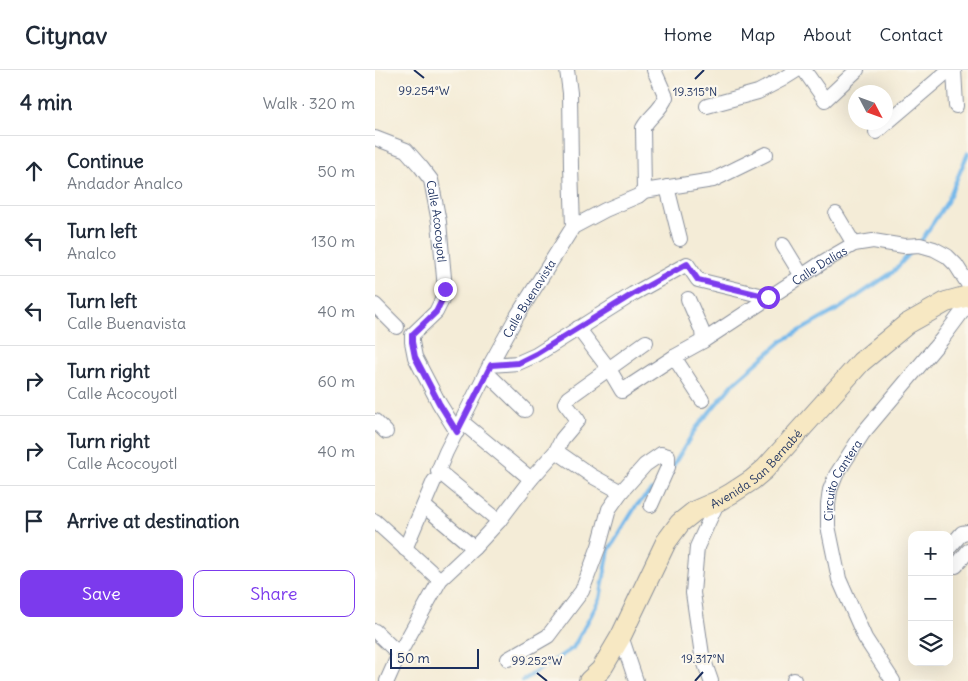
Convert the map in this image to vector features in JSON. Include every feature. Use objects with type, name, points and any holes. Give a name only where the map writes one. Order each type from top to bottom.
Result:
[{"type":"main road","name":"Avenida San Bernabé","points":[[598,677],[621,636],[666,542],[680,523],[695,511],[718,501],[746,484],[765,469],[861,362],[894,334],[907,324],[946,302],[968,296]]},
{"type":"street","points":[[567,70],[570,94],[573,227]]},
{"type":"street","points":[[645,192],[643,128],[648,120],[662,107],[666,97],[654,70]]},
{"type":"street","points":[[707,106],[758,92],[797,70]]},
{"type":"street","points":[[804,70],[825,100],[857,70]]},
{"type":"street","points":[[875,132],[949,70]]},
{"type":"street","points":[[954,70],[956,106]]},
{"type":"street","name":"Calle Acocoyotl","points":[[375,138],[406,150],[431,180],[439,222],[445,289],[436,312],[412,335],[415,357],[439,403],[460,427],[531,479]]},
{"type":"street","name":"Calle Buenavista","points":[[405,549],[436,476],[489,369],[517,316],[573,227],[645,192],[713,180],[766,154]]},
{"type":"street","points":[[667,187],[680,239]]},
{"type":"street","points":[[836,214],[854,244]]},
{"type":"street","name":"Calle Dalias","points":[[609,369],[622,391],[854,244],[873,241],[904,246],[920,245],[934,249],[947,256],[956,265],[968,284]]},
{"type":"street","points":[[783,245],[803,276]]},
{"type":"street","points":[[525,410],[489,369],[518,363],[536,354],[633,294],[687,264],[698,280],[768,297]]},
{"type":"street","points":[[687,299],[702,331],[703,341]]},
{"type":"street","name":"Circuito Cantera","points":[[893,681],[865,638],[839,579],[828,526],[830,490],[836,475],[863,433],[968,304]]},
{"type":"street","points":[[375,305],[397,327]]},
{"type":"street","points":[[578,328],[609,369]]},
{"type":"street","points":[[387,681],[399,654],[440,580],[499,521],[578,420],[565,402],[568,398],[646,342]]},
{"type":"street","points":[[674,357],[702,400]]},
{"type":"street","points":[[375,421],[386,432]]},
{"type":"street","points":[[555,451],[592,476],[621,492]]},
{"type":"street","points":[[509,659],[548,636],[582,591],[599,546],[609,509],[645,465],[661,454],[668,456],[667,467],[653,502]]},
{"type":"street","points":[[436,476],[499,521]]},
{"type":"street","points":[[711,681],[702,655],[693,593],[697,547],[718,501]]},
{"type":"street","points":[[424,506],[474,548]]},
{"type":"street","points":[[375,521],[440,580]]},
{"type":"street","points":[[953,543],[962,533],[968,532]]},
{"type":"street","points":[[956,566],[968,551]]},
{"type":"street","points":[[375,631],[399,654]]},
{"type":"street","points":[[621,636],[635,681]]},
{"type":"waterway","points":[[921,241],[947,202],[968,153]]},
{"type":"waterway","points":[[673,466],[696,428],[733,384],[782,341],[840,308],[893,272],[913,250]]},
{"type":"waterway","points":[[522,681],[573,648],[600,599],[609,550],[636,506],[652,490]]},
{"type":"route","points":[[445,289],[436,312],[412,335],[412,342],[415,357],[439,403],[457,432],[491,365],[518,363],[536,354],[633,294],[687,264],[698,280],[768,297]]}]
